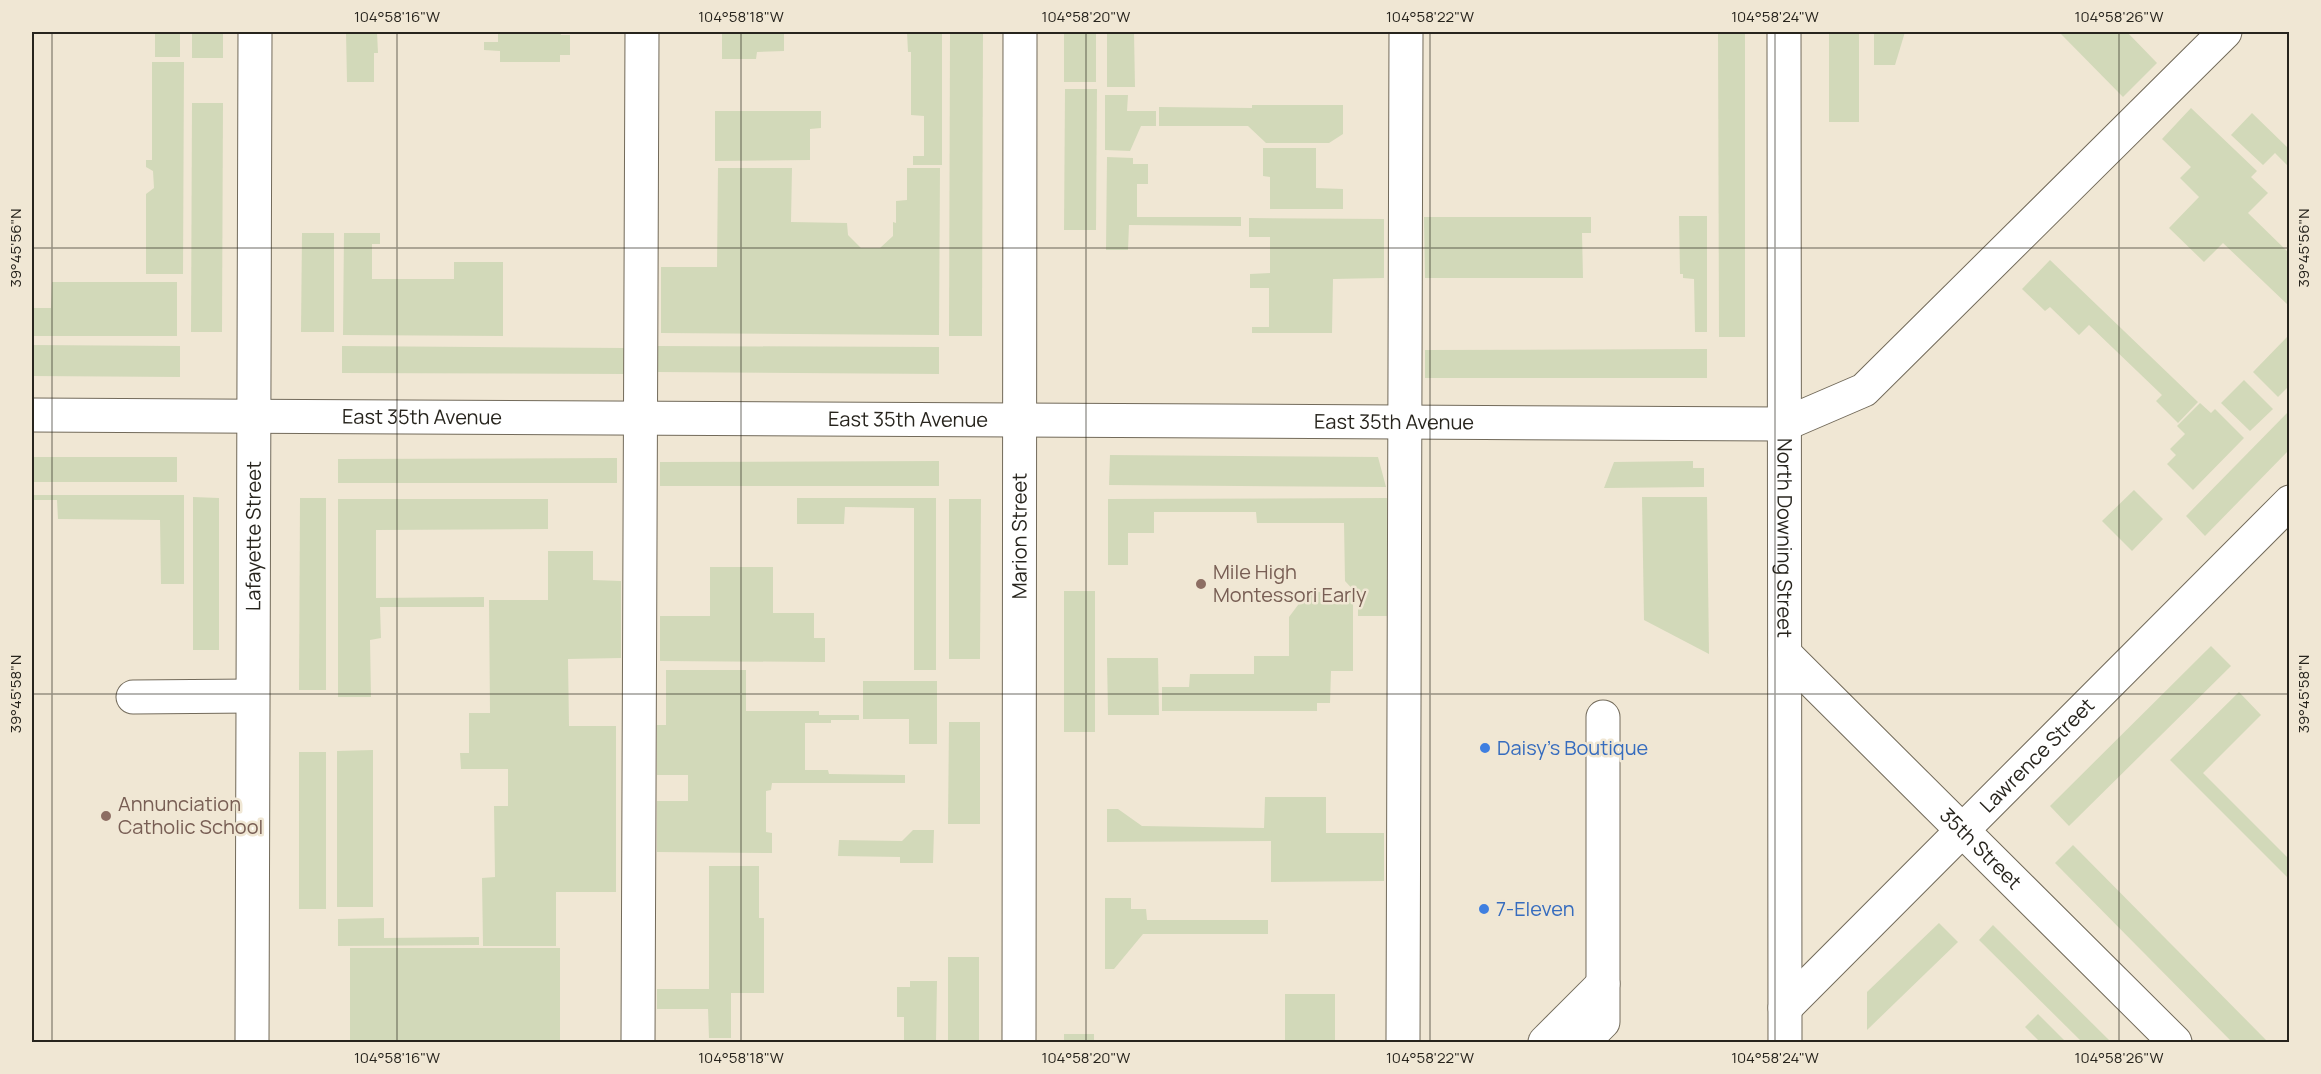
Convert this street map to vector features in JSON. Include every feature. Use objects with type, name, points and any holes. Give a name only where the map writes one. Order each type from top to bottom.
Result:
[{"type":"street","name":"Lafayette Street","points":[[252,1042],[255,32]]},
{"type":"street","points":[[638,1042],[642,32]]},
{"type":"street","name":"Marion Street","points":[[1019,1042],[1020,32]]},
{"type":"street","points":[[1403,1042],[1406,32]]},
{"type":"street","name":"North Downing Street","points":[[1784,32],[1785,1042]]},
{"type":"street","points":[[1785,424],[1864,390],[2225,32]]},
{"type":"street","name":"East 35th Avenue","points":[[32,415],[1785,424]]},
{"type":"street","name":"Lawrence Street","points":[[1785,1008],[2289,502]]},
{"type":"street","name":"35th Street","points":[[1785,654],[2175,1042]]},
{"type":"street","points":[[133,697],[252,696]]},
{"type":"street","points":[[1583,1042],[1603,1022],[1603,717]]},
{"type":"street","points":[[1545,1042],[1603,984]]},
{"type":"green space","points":[[155,32],[180,32],[180,57],[155,57]]},
{"type":"green space","points":[[192,32],[223,32],[223,58],[192,58]]},
{"type":"green space","points":[[346,32],[377,32],[378,53],[374,53],[374,82],[347,82]]},
{"type":"green space","points":[[498,32],[560,32],[561,35],[570,35],[570,55],[560,55],[560,62],[500,62],[500,51],[484,50],[484,42],[498,42]]},
{"type":"green space","points":[[722,32],[784,32],[784,51],[757,52],[756,59],[722,59]]},
{"type":"green space","points":[[907,32],[942,32],[942,165],[913,165],[913,156],[924,156],[924,116],[911,115],[911,52],[908,52]]},
{"type":"green space","points":[[950,32],[983,32],[982,336],[949,336]]},
{"type":"green space","points":[[1064,32],[1096,32],[1096,82],[1064,82]]},
{"type":"green space","points":[[1107,32],[1134,32],[1135,87],[1107,87]]},
{"type":"green space","points":[[1718,32],[1745,32],[1745,337],[1719,337]]},
{"type":"green space","points":[[1829,32],[1859,32],[1859,122],[1829,122]]},
{"type":"green space","points":[[1874,32],[1905,32],[1895,65],[1874,65]]},
{"type":"green space","points":[[2059,32],[2127,32],[2157,63],[2123,97]]},
{"type":"green space","points":[[152,62],[184,62],[183,274],[146,274],[146,194],[154,188],[153,171],[146,167],[146,160],[152,160]]},
{"type":"green space","points":[[1065,89],[1097,89],[1096,230],[1064,230]]},
{"type":"green space","points":[[1105,95],[1128,95],[1127,111],[1156,111],[1156,126],[1141,126],[1130,151],[1105,150]]},
{"type":"green space","points":[[192,103],[223,103],[222,332],[191,332]]},
{"type":"green space","points":[[1252,105],[1343,105],[1343,134],[1329,143],[1266,143],[1248,126],[1159,126],[1159,107],[1252,108]]},
{"type":"green space","points":[[2191,108],[2257,171],[2251,177],[2268,193],[2248,213],[2289,253],[2289,306],[2223,243],[2204,262],[2169,228],[2199,197],[2180,178],[2191,167],[2162,139]]},
{"type":"green space","points":[[715,111],[821,111],[821,128],[810,129],[810,160],[715,161]]},
{"type":"green space","points":[[2252,113],[2289,149],[2289,167],[2275,153],[2263,165],[2231,135]]},
{"type":"green space","points":[[1263,148],[1316,148],[1316,188],[1343,189],[1343,209],[1270,209],[1270,177],[1263,176]]},
{"type":"green space","points":[[1107,157],[1133,158],[1133,164],[1148,164],[1148,184],[1137,184],[1137,217],[1241,217],[1241,226],[1129,225],[1128,250],[1106,250]]},
{"type":"green space","points":[[718,168],[792,168],[791,222],[847,223],[848,235],[861,248],[880,248],[893,236],[893,222],[896,223],[896,201],[907,200],[907,168],[940,168],[939,335],[661,333],[661,267],[717,267]]},
{"type":"green space","points":[[1679,216],[1707,216],[1707,332],[1695,332],[1694,279],[1683,278],[1683,274],[1680,274]]},
{"type":"green space","points":[[1424,217],[1591,217],[1591,233],[1582,233],[1583,278],[1425,278]]},
{"type":"green space","points":[[1249,218],[1384,219],[1384,278],[1333,279],[1332,333],[1252,333],[1252,327],[1269,327],[1269,288],[1250,288],[1250,274],[1270,273],[1270,237],[1249,237]]},
{"type":"green space","points":[[302,233],[334,233],[334,332],[301,332]]},
{"type":"green space","points":[[344,233],[380,233],[380,244],[372,244],[372,279],[454,279],[454,262],[503,262],[503,336],[343,335]]},
{"type":"green space","points":[[2050,260],[2198,402],[2178,423],[2156,401],[2162,395],[2089,325],[2079,335],[2050,307],[2045,311],[2022,289]]},
{"type":"green space","points":[[52,282],[177,282],[177,336],[32,336],[32,308],[51,308]]},
{"type":"green space","points":[[2289,335],[2289,386],[2278,397],[2253,372]]},
{"type":"green space","points":[[32,345],[180,346],[180,377],[32,376]]},
{"type":"green space","points":[[342,346],[624,348],[624,374],[342,373]]},
{"type":"green space","points":[[657,346],[939,347],[939,374],[657,372]]},
{"type":"green space","points":[[1707,349],[1707,378],[1425,378],[1425,350]]},
{"type":"green space","points":[[2244,380],[2273,409],[2250,431],[2221,403]]},
{"type":"green space","points":[[2200,403],[2211,413],[2215,409],[2244,438],[2193,490],[2167,464],[2176,455],[2170,449],[2185,434],[2177,426]]},
{"type":"green space","points":[[2289,411],[2289,450],[2205,536],[2186,516]]},
{"type":"green space","points":[[1110,455],[1378,457],[1386,487],[1109,485]]},
{"type":"green space","points":[[32,457],[177,457],[177,482],[32,482]]},
{"type":"green space","points":[[617,458],[617,483],[338,483],[338,459]]},
{"type":"green space","points":[[939,461],[939,486],[660,486],[660,462]]},
{"type":"green space","points":[[1693,461],[1693,468],[1704,468],[1704,487],[1604,488],[1614,462]]},
{"type":"green space","points":[[2134,490],[2163,519],[2132,551],[2102,521]]},
{"type":"green space","points":[[32,495],[184,495],[184,584],[161,584],[160,520],[58,519],[57,500],[32,500]]},
{"type":"green space","points":[[193,497],[219,498],[219,650],[193,650]]},
{"type":"green space","points":[[1642,497],[1707,497],[1709,654],[1644,620]]},
{"type":"green space","points":[[300,498],[326,498],[326,690],[299,690]]},
{"type":"green space","points":[[797,498],[936,498],[936,670],[914,670],[914,508],[845,507],[844,524],[797,524]]},
{"type":"green space","points":[[1387,498],[1387,616],[1358,616],[1358,595],[1345,581],[1344,523],[1257,523],[1256,512],[1154,512],[1154,533],[1128,533],[1128,565],[1108,565],[1108,499]]},
{"type":"green space","points":[[338,499],[548,499],[548,529],[376,530],[376,598],[484,597],[484,607],[380,607],[381,638],[370,640],[371,697],[338,697]]},
{"type":"green space","points":[[949,499],[981,499],[980,659],[949,659]]},
{"type":"green space","points":[[548,551],[593,551],[593,580],[621,581],[621,658],[568,659],[569,726],[616,726],[616,892],[556,892],[556,946],[483,946],[482,878],[495,877],[494,806],[508,806],[508,769],[461,769],[460,753],[469,753],[469,713],[490,713],[489,600],[548,600]]},
{"type":"green space","points":[[710,567],[773,567],[773,613],[814,613],[814,638],[825,638],[825,662],[660,661],[660,616],[710,616]]},
{"type":"green space","points":[[1064,591],[1095,591],[1095,732],[1064,732]]},
{"type":"green space","points":[[1301,592],[1353,592],[1353,671],[1331,671],[1330,703],[1317,703],[1317,711],[1162,711],[1162,687],[1189,687],[1190,674],[1254,674],[1254,656],[1289,656],[1289,617],[1301,601]]},
{"type":"green space","points":[[2211,646],[2231,666],[2069,826],[2050,806]]},
{"type":"green space","points":[[1107,658],[1158,658],[1159,715],[1108,715]]},
{"type":"green space","points":[[666,670],[746,670],[746,711],[819,711],[819,715],[859,715],[859,720],[805,723],[805,770],[828,770],[829,774],[905,775],[905,783],[772,783],[771,790],[766,791],[766,832],[772,833],[772,853],[657,852],[657,801],[688,801],[688,775],[657,775],[657,725],[666,725]]},
{"type":"green space","points":[[863,681],[937,681],[937,744],[909,744],[909,719],[863,719]]},
{"type":"green space","points":[[2239,692],[2261,715],[2203,773],[2289,859],[2289,879],[2170,760]]},
{"type":"green space","points":[[949,722],[980,722],[980,824],[948,824]]},
{"type":"green space","points":[[373,750],[373,907],[337,907],[337,751]]},
{"type":"green space","points":[[299,752],[326,752],[326,909],[299,909]]},
{"type":"green space","points":[[1265,797],[1326,797],[1326,833],[1384,833],[1384,881],[1271,882],[1271,841],[1107,842],[1107,809],[1118,809],[1142,826],[1264,828]]},
{"type":"green space","points":[[913,830],[934,830],[933,863],[900,863],[900,857],[838,856],[839,840],[902,841]]},
{"type":"green space","points":[[2073,845],[2268,1042],[2232,1042],[2055,863]]},
{"type":"green space","points":[[709,866],[759,866],[759,918],[764,918],[764,993],[731,993],[731,1038],[709,1038],[708,1009],[657,1009],[657,989],[709,989]]},
{"type":"green space","points":[[1105,898],[1131,898],[1131,909],[1146,909],[1147,920],[1268,920],[1268,934],[1143,934],[1114,969],[1105,969]]},
{"type":"green space","points":[[384,918],[384,938],[479,937],[479,945],[338,946],[338,919]]},
{"type":"green space","points":[[1939,923],[1958,942],[1867,1030],[1867,992]]},
{"type":"green space","points":[[1993,925],[2111,1042],[2082,1042],[1979,940]]},
{"type":"green space","points":[[350,948],[560,948],[560,1040],[350,1040]]},
{"type":"green space","points":[[948,957],[979,957],[979,1042],[948,1042]]},
{"type":"green space","points":[[910,981],[937,981],[936,1042],[904,1042],[904,1017],[897,1017],[897,987],[910,987]]},
{"type":"green space","points":[[1285,994],[1335,994],[1335,1042],[1285,1042]]},
{"type":"green space","points":[[2038,1014],[2066,1042],[2040,1042],[2025,1027]]},
{"type":"green space","points":[[1064,1034],[1094,1034],[1094,1042],[1064,1042]]},
{"type":"place","name":"Mile High Montessori Early","points":[[1201,584]]},
{"type":"place","name":"Daisy's Boutique","points":[[1485,748]]},
{"type":"place","name":"Annunciation Catholic School","points":[[106,816]]},
{"type":"place","name":"7-Eleven","points":[[1484,909]]}]
